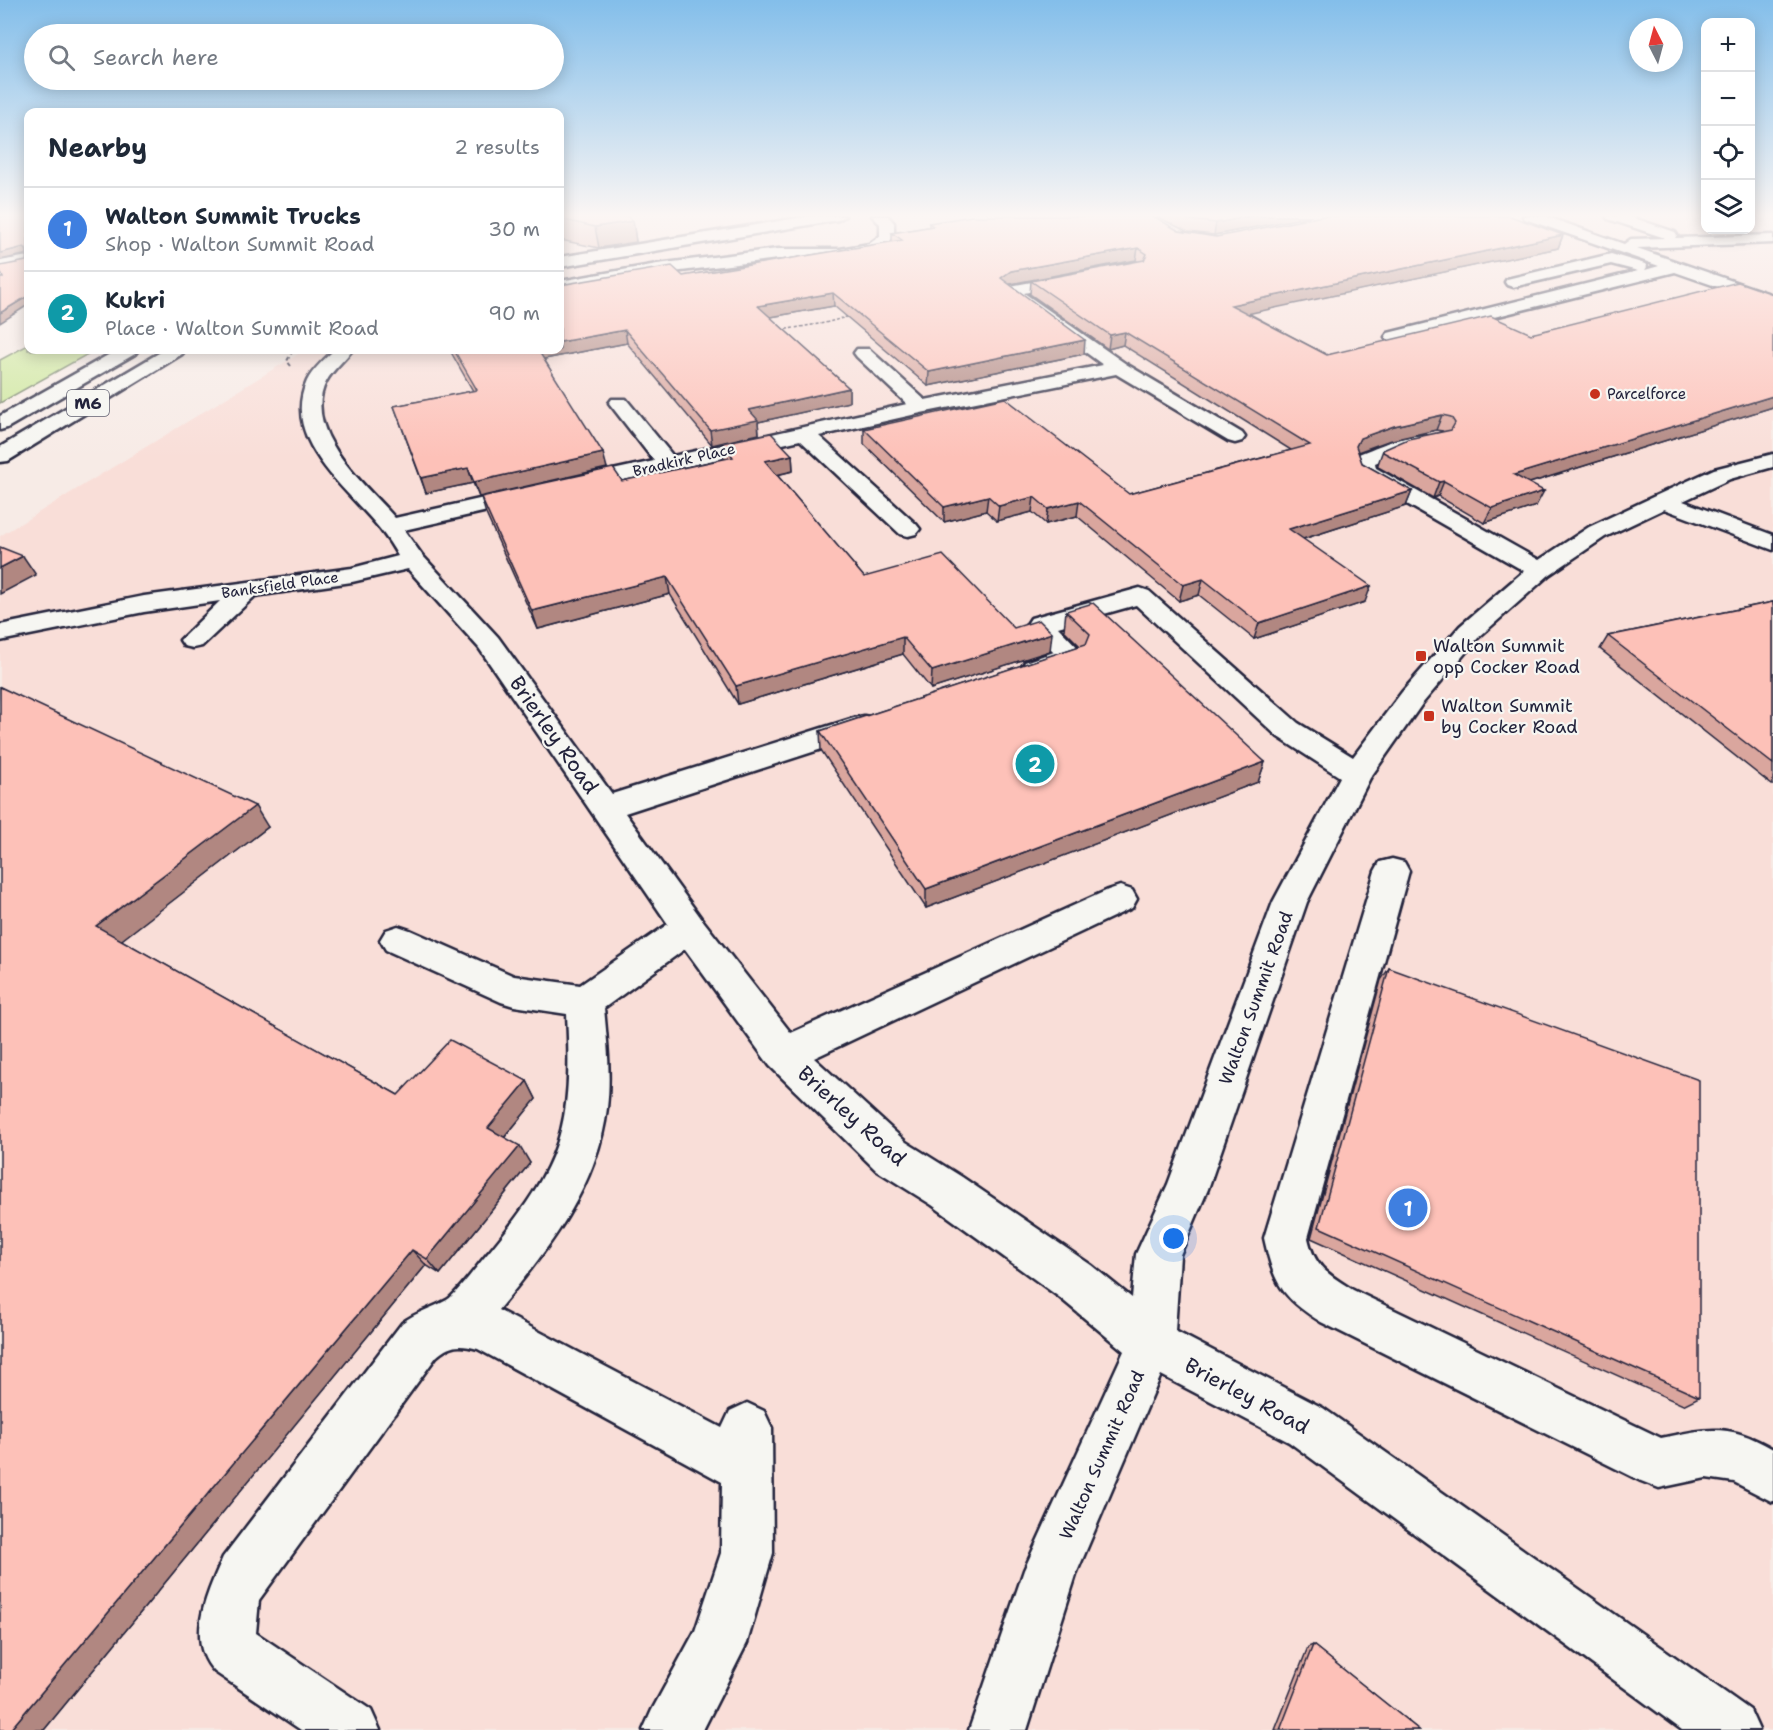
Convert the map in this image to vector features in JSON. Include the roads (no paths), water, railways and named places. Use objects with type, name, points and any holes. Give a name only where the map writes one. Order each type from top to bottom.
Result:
[{"type":"main road","points":[[1018,297],[1119,368],[1235,437]]},
{"type":"main road","points":[[1394,337],[1556,297]]},
{"type":"main road","points":[[1758,297],[1773,302]]},
{"type":"main road","points":[[863,353],[921,407]]},
{"type":"main road","name":"M6","points":[[0,423],[122,354]]},
{"type":"main road","name":"M6","points":[[0,456],[169,354]]},
{"type":"main road","name":"Brierley Road","points":[[340,354],[317,380],[311,397],[310,416],[325,453],[390,526],[413,560],[489,643],[689,928],[784,1054],[891,1156],[947,1191],[1076,1281],[1151,1344],[1306,1425],[1730,1730]]},
{"type":"main road","name":"Bradkirk Place","points":[[390,526],[921,407],[1119,368]]},
{"type":"main road","points":[[619,403],[668,464]]},
{"type":"main road","points":[[804,433],[908,529]]},
{"type":"main road","points":[[1437,438],[1396,447],[1364,460],[1366,471],[1539,570]]},
{"type":"main road","name":"Walton Summit Road","points":[[998,1730],[1051,1570],[1151,1344],[1158,1254],[1187,1189],[1290,902],[1357,774],[1412,698],[1468,632],[1539,570],[1597,532],[1722,474],[1773,460]]},
{"type":"main road","points":[[1663,501],[1773,543]]},
{"type":"main road","name":"Banksfield Place","points":[[0,633],[144,604],[352,575],[413,560]]},
{"type":"main road","points":[[193,640],[247,590]]},
{"type":"main road","points":[[1014,675],[1071,655],[1040,624],[1140,596],[1177,627],[1288,730],[1357,774]]},
{"type":"main road","points":[[606,808],[690,779],[890,717]]},
{"type":"main road","points":[[1392,871],[1286,1239],[1293,1268],[1312,1292],[1337,1306],[1659,1463],[1706,1453],[1741,1458],[1773,1477]]},
{"type":"main road","points":[[784,1054],[1120,899]]},
{"type":"main road","points":[[398,940],[514,991],[585,1001],[689,928]]},
{"type":"main road","points":[[459,1322],[541,1222],[563,1184],[579,1145],[587,1113],[590,1078],[585,1001]]},
{"type":"main road","points":[[351,1730],[235,1652],[228,1644],[232,1600],[242,1576],[419,1340],[432,1329],[446,1322],[459,1322],[487,1329],[747,1448],[747,1553],[719,1643],[672,1730]]},
{"type":"place","name":"Parcelforce","points":[[1595,394]]},
{"type":"place","name":"Walton Summit opp Cocker Road","points":[[1421,656]]},
{"type":"place","name":"Walton Summit by Cocker Road","points":[[1429,716]]},
{"type":"place","name":"Kukri","points":[[1035,764]]},
{"type":"place","name":"Walton Summit Trucks","points":[[1408,1208]]}]
